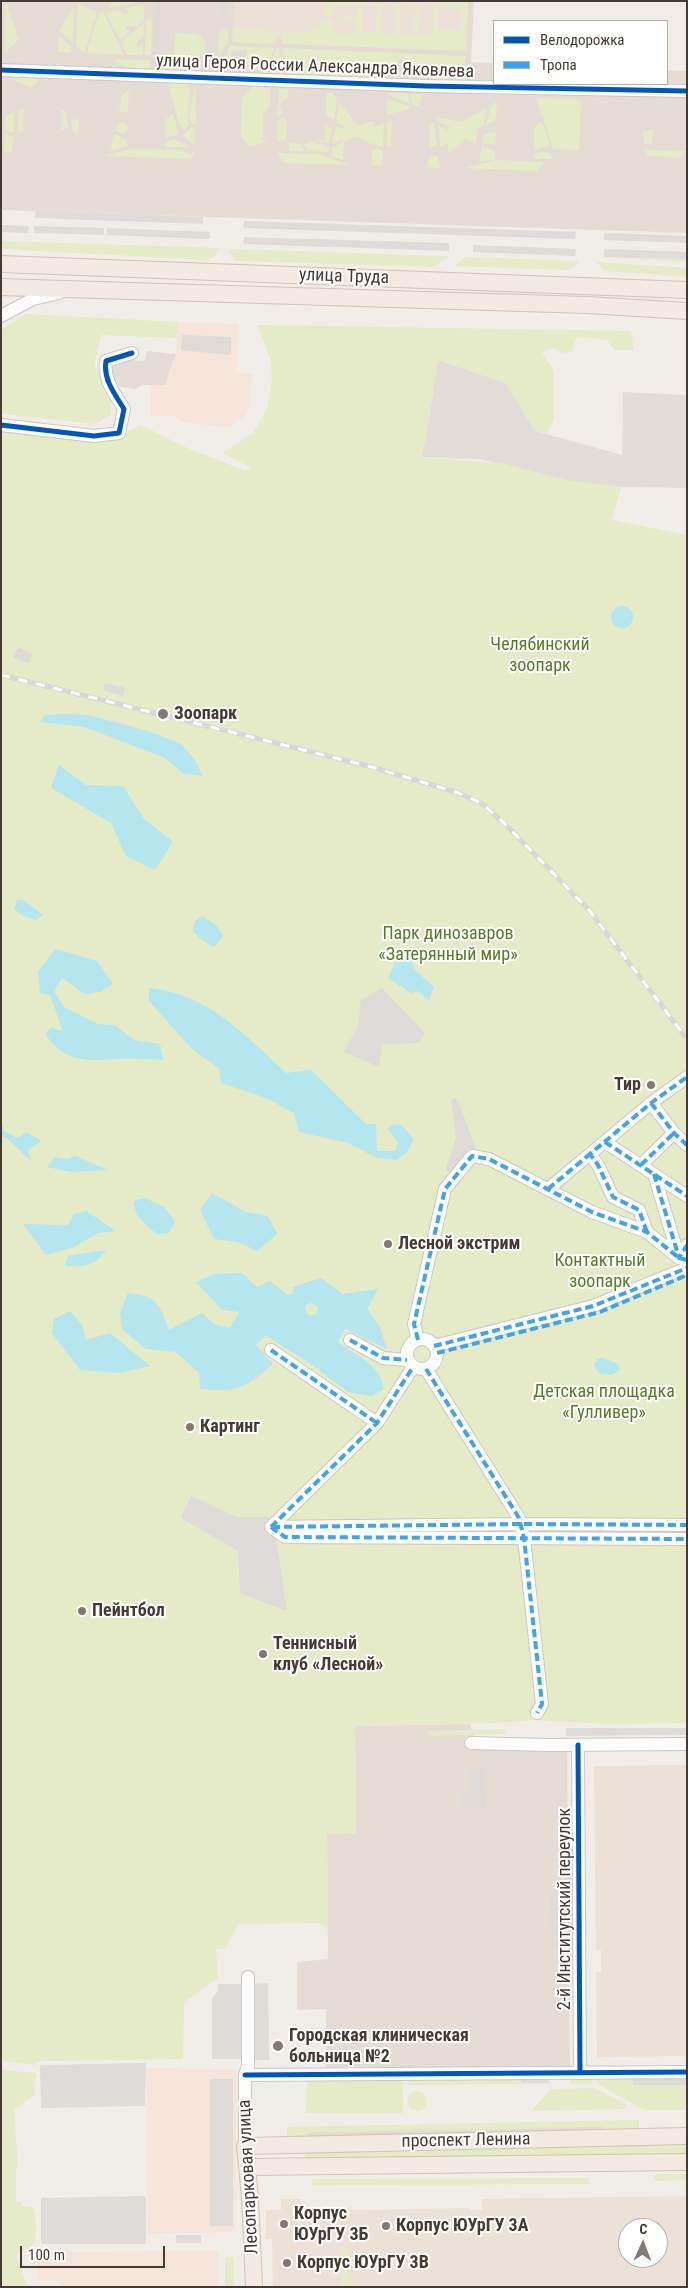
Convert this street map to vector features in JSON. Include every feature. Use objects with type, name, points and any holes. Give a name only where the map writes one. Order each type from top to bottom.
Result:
[{"type":"main road","name":"улица Труда","points":[[1,264],[687,290]]},
{"type":"main road","name":"улица Труда","points":[[1,287],[588,305],[687,310]]},
{"type":"main road","name":"проспект Ленина","points":[[245,2146],[687,2136]]},
{"type":"main road","points":[[308,2145],[300,2149],[298,2156],[300,2162],[308,2167]]},
{"type":"main road","name":"Лесопарковая улица","points":[[245,2146],[248,2168],[254,2287]]},
{"type":"main road","name":"проспект Ленина","points":[[248,2168],[687,2162]]},
{"type":"street","name":"улица Героя России Александра Яковлева","points":[[1,70],[582,90],[687,91]]},
{"type":"street","points":[[1,316],[33,299],[79,289]]},
{"type":"street","points":[[1,425],[94,436],[119,433],[124,409],[104,372],[106,361],[132,353]]},
{"type":"street","points":[[548,1189],[651,1103],[687,1077]]},
{"type":"street","points":[[651,1103],[674,1133],[687,1145]]},
{"type":"street","points":[[641,1165],[674,1133]]},
{"type":"street","points":[[605,1142],[687,1196]]},
{"type":"street","points":[[590,1154],[598,1165],[613,1198],[639,1210],[647,1232]]},
{"type":"street","points":[[418,1340],[414,1324],[444,1190],[472,1156],[489,1159],[592,1212],[647,1232],[684,1262]]},
{"type":"street","points":[[654,1174],[684,1262]]},
{"type":"street","points":[[684,1262],[687,1245]]},
{"type":"street","points":[[436,1349],[593,1306],[684,1262]]},
{"type":"street","points":[[436,1349],[600,1312],[687,1275]]},
{"type":"street","points":[[350,1340],[383,1358],[415,1365],[433,1365],[436,1349]]},
{"type":"street","points":[[436,1349],[428,1340],[418,1340],[410,1345],[406,1355],[415,1365],[521,1524],[542,1704],[538,1713]]},
{"type":"street","points":[[271,1350],[377,1423]]},
{"type":"street","points":[[271,1527],[377,1423],[415,1365]]},
{"type":"street","points":[[271,1527],[521,1524],[687,1525]]},
{"type":"street","points":[[271,1527],[285,1537],[687,1539]]},
{"type":"street","points":[[471,1743],[578,1745],[687,1744]]},
{"type":"street","name":"2-й Институтский переулок","points":[[578,1745],[580,2074]]},
{"type":"street","name":"Лесопарковая улица","points":[[245,2146],[246,2076],[248,2066],[248,1977]]},
{"type":"street","points":[[246,2076],[687,2072]]},
{"type":"shaded area","points":[[1,1],[474,1],[471,62],[493,63],[493,85],[668,85],[668,70],[687,71],[687,233],[1,210]]},
{"type":"shaded area","points":[[155,1],[161,1],[159,56],[153,56]]},
{"type":"shaded area","points":[[221,1],[228,1],[227,15],[220,15]]},
{"type":"shaded area","points":[[235,1],[468,1],[467,45],[234,36]]},
{"type":"shaded area","points":[[36,211],[203,217],[203,224],[35,218]]},
{"type":"shaded area","points":[[244,221],[576,232],[575,239],[243,228]]},
{"type":"shaded area","points":[[1,225],[29,226],[28,233],[1,232]]},
{"type":"shaded area","points":[[34,226],[104,228],[104,235],[34,233]]},
{"type":"shaded area","points":[[107,228],[210,232],[210,239],[107,235]]},
{"type":"shaded area","points":[[604,233],[687,236],[687,243],[604,240]]},
{"type":"shaded area","points":[[244,237],[449,243],[449,251],[243,244]]},
{"type":"shaded area","points":[[473,245],[576,249],[575,256],[473,252]]},
{"type":"shaded area","points":[[604,249],[687,252],[687,259],[604,257]]},
{"type":"shaded area","points":[[178,322],[239,324],[236,372],[253,375],[247,414],[228,427],[180,422],[174,416],[151,416],[151,385],[165,385],[176,354]]},
{"type":"shaded area","points":[[182,335],[231,337],[231,355],[181,350]]},
{"type":"shaded area","points":[[147,351],[176,354],[165,385],[142,385],[136,389],[120,387],[111,375],[116,359],[145,361]]},
{"type":"shaded area","points":[[438,360],[506,383],[535,431],[622,455],[623,392],[687,395],[687,488],[621,487],[571,481],[479,459],[421,457]]},
{"type":"shaded area","points":[[18,647],[33,654],[28,664],[13,657]]},
{"type":"shaded area","points":[[105,683],[125,688],[123,696],[103,690]]},
{"type":"shaded area","points":[[382,988],[425,1033],[418,1043],[382,1044],[379,1067],[344,1052],[358,1026],[361,1000]]},
{"type":"shaded area","points":[[457,1098],[480,1160],[459,1178],[445,1170],[456,1139],[451,1100]]},
{"type":"shaded area","points":[[191,1496],[236,1517],[268,1517],[277,1544],[287,1611],[240,1593],[238,1551],[181,1518]]},
{"type":"shaded area","points":[[470,1724],[475,1740],[567,1742],[570,2067],[326,2067],[326,2009],[297,2010],[297,1962],[328,1959],[327,1834],[356,1833],[355,1726]]},
{"type":"shaded area","points":[[566,1728],[687,1728],[687,1735],[566,1736]]},
{"type":"shaded area","points":[[687,1765],[687,2056],[597,2057],[596,1972],[601,1972],[601,1950],[596,1950],[594,1766]]},
{"type":"shaded area","points":[[468,1767],[485,1767],[486,1809],[460,1809],[459,1795],[468,1794]]},
{"type":"shaded area","points":[[578,1848],[579,1956],[565,1956],[564,1946],[551,1946],[550,1894],[563,1893],[563,1849]]},
{"type":"shaded area","points":[[268,1983],[269,2060],[255,2060],[253,1984]]},
{"type":"shaded area","points":[[218,1984],[244,1984],[244,2059],[212,2059],[212,1998],[218,1991]]},
{"type":"shaded area","points":[[146,2063],[145,2106],[41,2108],[40,2065]]},
{"type":"shaded area","points":[[146,2068],[237,2070],[235,2232],[148,2234]]},
{"type":"shaded area","points":[[687,2072],[687,2085],[633,2085],[632,2078]]},
{"type":"shaded area","points":[[210,2079],[233,2079],[233,2226],[210,2226]]},
{"type":"shaded area","points":[[521,2079],[549,2079],[549,2083],[521,2083]]},
{"type":"shaded area","points":[[602,2127],[602,2135],[308,2140],[307,2133]]},
{"type":"shaded area","points":[[687,2196],[687,2287],[273,2287],[272,2239],[266,2239],[266,2210],[281,2210],[281,2199],[301,2199],[301,2211],[469,2208],[470,2210],[482,2210],[482,2199]]},
{"type":"shaded area","points":[[146,2197],[146,2244],[41,2244],[41,2198]]},
{"type":"shaded area","points":[[176,2235],[201,2235],[201,2243],[176,2243]]},
{"type":"shaded area","points":[[218,2251],[218,2287],[60,2287],[60,2281],[37,2281],[37,2252]]},
{"type":"green space","points":[[111,1],[144,1],[109,8]]},
{"type":"green space","points":[[441,1],[468,1],[466,51],[282,44],[281,31],[311,31],[321,26],[324,20],[333,20],[332,33],[357,34],[357,21],[338,20],[338,17],[358,17],[358,5],[334,4],[333,16],[325,16],[328,2],[367,3],[368,5],[362,5],[362,33],[376,33],[377,6],[371,6],[372,3],[387,5],[381,6],[380,34],[395,34],[396,7],[390,6],[391,4],[406,6],[400,7],[399,34],[414,35],[415,8],[409,7],[410,5],[425,7],[419,8],[418,35],[433,36],[434,9],[428,8],[429,6],[438,7],[437,29],[461,30],[462,9],[441,8]]},
{"type":"green space","points":[[6,3],[19,39],[5,51]]},
{"type":"green space","points":[[144,4],[144,20],[136,27],[126,26],[126,30],[131,31],[120,40],[106,12],[118,10],[126,15],[129,11],[124,9]]},
{"type":"green space","points":[[78,5],[97,11],[84,53],[76,46]]},
{"type":"green space","points":[[74,6],[73,43],[59,31]]},
{"type":"green space","points":[[104,12],[124,55],[87,53],[99,13]]},
{"type":"green space","points":[[152,16],[151,55],[145,55],[146,21]]},
{"type":"green space","points":[[144,23],[143,37],[136,44],[139,47],[143,43],[142,55],[127,55],[121,42]]},
{"type":"green space","points":[[228,28],[228,42],[218,58],[219,34]]},
{"type":"green space","points":[[233,29],[276,31],[276,41],[274,44],[234,42],[232,40]]},
{"type":"green space","points":[[175,33],[198,34],[205,42],[205,57],[174,56]]},
{"type":"green space","points":[[59,35],[71,46],[71,53],[58,52]]},
{"type":"green space","points":[[230,46],[274,48],[266,75],[247,63],[247,49],[231,52],[231,62],[220,67],[218,62],[223,62]]},
{"type":"green space","points":[[276,48],[279,48],[285,76],[269,75]]},
{"type":"green space","points":[[282,48],[466,56],[465,82],[435,81],[413,67],[409,67],[409,60],[397,58],[398,68],[375,79],[287,76]]},
{"type":"green space","points":[[115,59],[150,60],[150,71],[131,71],[116,62]]},
{"type":"green space","points":[[4,76],[36,77],[38,81],[32,88]]},
{"type":"green space","points":[[167,81],[187,82],[189,87],[189,125],[184,129],[180,126]]},
{"type":"green space","points":[[195,87],[196,124],[192,124],[189,115]]},
{"type":"green space","points":[[253,87],[270,88],[270,106],[263,114],[263,136],[259,140],[268,141],[250,147],[241,136],[242,97]]},
{"type":"green space","points":[[279,88],[288,89],[288,97],[279,106],[283,114],[277,119]]},
{"type":"green space","points":[[129,90],[128,111],[122,113],[119,111],[122,95]]},
{"type":"green space","points":[[326,93],[333,93],[337,100],[334,120],[326,115]]},
{"type":"green space","points":[[387,93],[407,93],[410,103],[387,95]]},
{"type":"green space","points":[[410,94],[424,94],[418,106],[413,105]]},
{"type":"green space","points":[[387,98],[411,107],[411,108],[387,115]]},
{"type":"green space","points":[[536,98],[577,99],[581,101],[579,150],[553,149]]},
{"type":"green space","points":[[497,101],[496,120],[486,126],[491,106]]},
{"type":"green space","points":[[340,103],[354,122],[359,125],[373,121],[374,127],[384,123],[383,148],[357,136],[344,142],[343,160],[331,156],[332,148],[343,142],[343,139],[332,144],[336,126],[344,129],[344,127],[336,122]]},
{"type":"green space","points":[[24,108],[23,131],[18,132],[19,110]]},
{"type":"green space","points":[[487,108],[483,126],[477,129],[476,144],[465,139],[448,154],[448,143],[440,146],[438,125],[448,130],[449,127],[437,121],[437,117],[461,122]]},
{"type":"green space","points":[[61,110],[65,111],[68,127],[61,131]]},
{"type":"green space","points":[[14,112],[13,133],[5,130],[6,115]]},
{"type":"green space","points":[[173,114],[179,134],[165,138],[165,120]]},
{"type":"green space","points":[[283,116],[287,124],[286,140],[277,142],[277,122]]},
{"type":"green space","points":[[79,119],[78,136],[73,132],[71,120]]},
{"type":"green space","points":[[392,120],[391,146],[387,147],[387,122]]},
{"type":"green space","points":[[430,121],[434,123],[437,145],[429,148]]},
{"type":"green space","points":[[122,122],[128,128],[122,134],[116,128]]},
{"type":"green space","points":[[539,123],[543,125],[550,145],[534,151],[534,128]]},
{"type":"green space","points":[[325,126],[332,128],[329,144],[316,140],[325,140]]},
{"type":"green space","points":[[192,127],[195,127],[195,144],[191,144],[183,135]]},
{"type":"green space","points":[[653,129],[652,145],[644,143],[643,131]]},
{"type":"green space","points":[[496,132],[495,145],[483,143],[484,134]]},
{"type":"green space","points":[[5,134],[13,137],[12,153],[4,152]]},
{"type":"green space","points":[[114,134],[126,139],[127,146],[110,151]]},
{"type":"green space","points":[[174,139],[188,147],[165,147],[165,142]]},
{"type":"green space","points":[[289,142],[300,144],[304,151],[289,151]]},
{"type":"green space","points":[[311,142],[329,147],[328,152],[308,151],[304,144]]},
{"type":"green space","points":[[482,146],[495,151],[495,159],[479,162]]},
{"type":"green space","points":[[377,148],[383,152],[382,166],[372,165],[372,150]]},
{"type":"green space","points":[[131,149],[182,150],[191,155],[192,151],[194,153],[191,159],[104,156]]},
{"type":"green space","points":[[645,150],[685,151],[680,158],[648,156]]},
{"type":"green space","points":[[544,151],[551,155],[551,159],[533,159],[534,154]]},
{"type":"green space","points":[[277,153],[319,154],[350,165],[284,163]]},
{"type":"green space","points":[[429,156],[438,156],[440,168],[421,167],[428,166]]},
{"type":"green space","points":[[497,160],[544,162],[537,171],[464,168]]},
{"type":"green space","points":[[1,241],[219,248],[216,255],[208,260],[1,249]]},
{"type":"green space","points":[[229,249],[450,256],[433,267],[237,261],[231,255]]},
{"type":"green space","points":[[465,257],[579,261],[570,270],[454,266]]},
{"type":"green space","points":[[604,257],[687,259],[687,262]]},
{"type":"green space","points":[[597,262],[687,268],[687,277],[604,271]]},
{"type":"green space","points":[[26,314],[178,322],[177,338],[101,335],[94,365],[111,399],[111,414],[96,424],[1,414],[1,330]]},
{"type":"green space","points":[[257,325],[631,331],[634,350],[615,350],[607,340],[577,336],[572,352],[564,353],[553,348],[542,353],[554,371],[554,420],[547,434],[535,431],[506,383],[438,360],[421,457],[505,464],[571,481],[621,487],[612,520],[687,535],[687,1723],[608,1724],[533,1720],[495,1723],[355,1726],[356,1833],[327,1834],[328,1930],[319,1923],[238,1924],[225,1949],[216,1949],[218,1978],[184,2002],[183,2059],[38,2061],[35,2065],[1,2061],[1,423],[109,440],[141,425],[185,447],[246,471],[251,468],[223,453],[253,433],[267,409],[272,379],[271,361]]},
{"type":"green space","points":[[506,1729],[505,1734],[429,1736],[428,1731]]},
{"type":"green space","points":[[1,2070],[36,2073],[34,2095],[14,2110],[18,2166],[16,2171],[16,2202],[22,2202],[22,2207],[33,2207],[36,2220],[35,2241],[16,2256],[28,2287],[1,2287]]},
{"type":"green space","points":[[632,2078],[633,2085],[687,2085],[687,2110],[644,2110],[597,2084],[597,2079]]},
{"type":"green space","points":[[521,2079],[521,2083],[549,2084],[408,2085],[408,2080]]},
{"type":"green space","points":[[571,2079],[592,2079],[592,2084],[554,2084],[571,2083]]},
{"type":"green space","points":[[403,2080],[403,2113],[306,2113],[307,2081]]},
{"type":"green space","points":[[594,2088],[626,2104],[626,2109],[531,2111],[551,2089]]},
{"type":"green space","points":[[417,2091],[424,2094],[427,2101],[424,2108],[417,2111],[410,2108],[407,2101],[410,2094]]},
{"type":"green space","points":[[639,2120],[639,2132],[307,2134],[306,2139],[287,2141],[287,2127]]},
{"type":"green space","points":[[687,2145],[687,2154],[305,2159],[305,2149]]},
{"type":"green space","points":[[656,2174],[687,2174],[687,2180],[656,2181],[653,2179]]},
{"type":"green space","points":[[589,2178],[589,2184],[312,2185],[312,2179]]},
{"type":"green space","points":[[340,2249],[350,2249],[351,2286],[341,2286]]},
{"type":"green space","points":[[230,2256],[234,2258],[234,2287],[225,2287],[225,2258]]},
{"type":"water","points":[[622,606],[632,613],[633,617],[626,627],[622,628],[612,621],[611,617],[618,607]]},
{"type":"water","points":[[45,715],[88,715],[148,731],[181,744],[194,759],[203,776],[184,774],[165,758],[84,727],[40,722]]},
{"type":"water","points":[[59,765],[86,785],[123,786],[144,819],[173,842],[155,870],[126,856],[111,823],[51,788]]},
{"type":"water","points":[[17,900],[23,900],[43,915],[36,920],[24,916],[14,909]]},
{"type":"water","points":[[202,916],[216,925],[223,936],[214,947],[202,940],[193,931],[195,921]]},
{"type":"water","points":[[55,949],[97,961],[113,984],[100,992],[85,994],[62,978],[54,991],[64,1007],[98,1024],[115,1025],[134,1040],[160,1044],[163,1060],[86,1060],[69,1055],[53,1043],[45,1034],[51,1028],[63,1031],[50,995],[40,993],[38,972]]},
{"type":"water","points":[[399,954],[410,958],[415,970],[434,987],[429,1001],[418,991],[411,993],[388,978]]},
{"type":"water","points":[[149,988],[190,998],[224,1018],[286,1073],[311,1070],[366,1124],[376,1124],[377,1151],[395,1151],[398,1143],[388,1129],[391,1125],[400,1124],[414,1139],[408,1151],[397,1160],[377,1158],[348,1143],[299,1132],[294,1113],[266,1098],[221,1083],[219,1068],[193,1050],[149,1001]]},
{"type":"water","points":[[1,1118],[4,1131],[18,1138],[27,1132],[41,1141],[28,1150],[31,1161],[8,1139],[1,1136]]},
{"type":"water","points":[[75,1156],[108,1170],[72,1172],[47,1167],[55,1157],[68,1159]]},
{"type":"water","points":[[212,1193],[246,1212],[268,1216],[277,1234],[257,1251],[238,1242],[214,1239],[200,1210]]},
{"type":"water","points":[[145,1198],[164,1207],[175,1221],[169,1233],[157,1234],[139,1217],[133,1203],[136,1200]]},
{"type":"water","points":[[86,1211],[116,1231],[98,1233],[74,1247],[46,1255],[23,1224],[68,1225],[74,1214]]},
{"type":"water","points":[[106,1250],[93,1263],[65,1266],[68,1256]]},
{"type":"water","points":[[242,1273],[257,1287],[270,1281],[288,1295],[293,1293],[293,1287],[321,1278],[343,1294],[378,1289],[367,1309],[380,1327],[387,1349],[345,1329],[338,1342],[374,1368],[379,1374],[383,1390],[371,1396],[348,1392],[311,1364],[265,1335],[256,1345],[273,1364],[255,1379],[232,1389],[200,1389],[199,1373],[176,1352],[146,1349],[122,1329],[120,1313],[128,1293],[152,1299],[160,1308],[169,1330],[202,1313],[214,1324],[230,1328],[239,1312],[222,1310],[196,1282],[214,1274]],"holes":[[[312,1303],[317,1306],[318,1310],[315,1315],[310,1316],[305,1309],[307,1304]]]},
{"type":"water","points":[[70,1311],[82,1325],[86,1340],[110,1333],[150,1366],[119,1373],[80,1370],[52,1333],[54,1319]]},
{"type":"water","points":[[603,1358],[618,1364],[620,1370],[611,1375],[600,1374],[594,1365],[597,1359]]},
{"type":"railway","points":[[1,675],[368,766],[456,792],[481,803],[503,822],[589,910],[687,1039]]},
{"type":"marked path","points":[[647,1232],[639,1210],[613,1197],[598,1165],[590,1154],[651,1103],[687,1077]]},
{"type":"marked path","points":[[651,1103],[674,1133],[687,1145]]},
{"type":"marked path","points":[[641,1165],[674,1133]]},
{"type":"marked path","points":[[605,1142],[687,1196]]},
{"type":"marked path","points":[[548,1189],[590,1154]]},
{"type":"marked path","points":[[418,1340],[414,1324],[445,1189],[472,1156],[489,1159],[592,1212],[647,1232],[679,1258],[687,1260]]},
{"type":"marked path","points":[[654,1174],[679,1258],[687,1245]]},
{"type":"marked path","points":[[434,1346],[593,1306],[687,1268]]},
{"type":"marked path","points":[[437,1353],[600,1312],[687,1275]]},
{"type":"marked path","points":[[350,1340],[383,1358],[407,1360]]},
{"type":"marked path","points":[[271,1350],[377,1423]]},
{"type":"marked path","points":[[271,1527],[377,1423],[413,1367]]},
{"type":"marked path","points":[[426,1369],[519,1518],[524,1538],[542,1704],[537,1713]]},
{"type":"marked path","points":[[272,1527],[521,1524],[687,1525]]},
{"type":"marked path","points":[[271,1527],[285,1537],[687,1539]]},
{"type":"cycle path","points":[[1,70],[426,86],[687,91]]},
{"type":"cycle path","points":[[1,425],[94,436],[119,433],[124,409],[108,380],[106,361],[132,353]]},
{"type":"cycle path","points":[[578,1745],[580,2073]]},
{"type":"cycle path","points":[[245,2075],[687,2072]]},
{"type":"place","name":"Зоопарк","points":[[163,714]]},
{"type":"place","name":"Тир","points":[[651,1085]]},
{"type":"place","name":"Лесной экстрим","points":[[388,1244]]},
{"type":"place","name":"Картинг","points":[[190,1427]]},
{"type":"place","name":"Пейнтбол","points":[[82,1611]]},
{"type":"place","name":"Теннисный клуб «Лесной»","points":[[263,1654]]},
{"type":"place","name":"Городская клиническая больница №2","points":[[278,2046]]},
{"type":"place","name":"Корпус ЮУрГУ 3Б","points":[[284,2224]]},
{"type":"place","name":"Корпус ЮУрГУ 3А","points":[[386,2226]]},
{"type":"place","name":"Корпус ЮУрГУ 3В","points":[[287,2263]]},
{"type":"park label","name":"Челябинский зоопарк","points":[[540,655]]},
{"type":"park label","name":"Парк динозавров «Затерянный мир»","points":[[448,944]]},
{"type":"park label","name":"Контактный зоопарк","points":[[600,1271]]},
{"type":"park label","name":"Детская площадка «Гулливер»","points":[[604,1402]]}]
